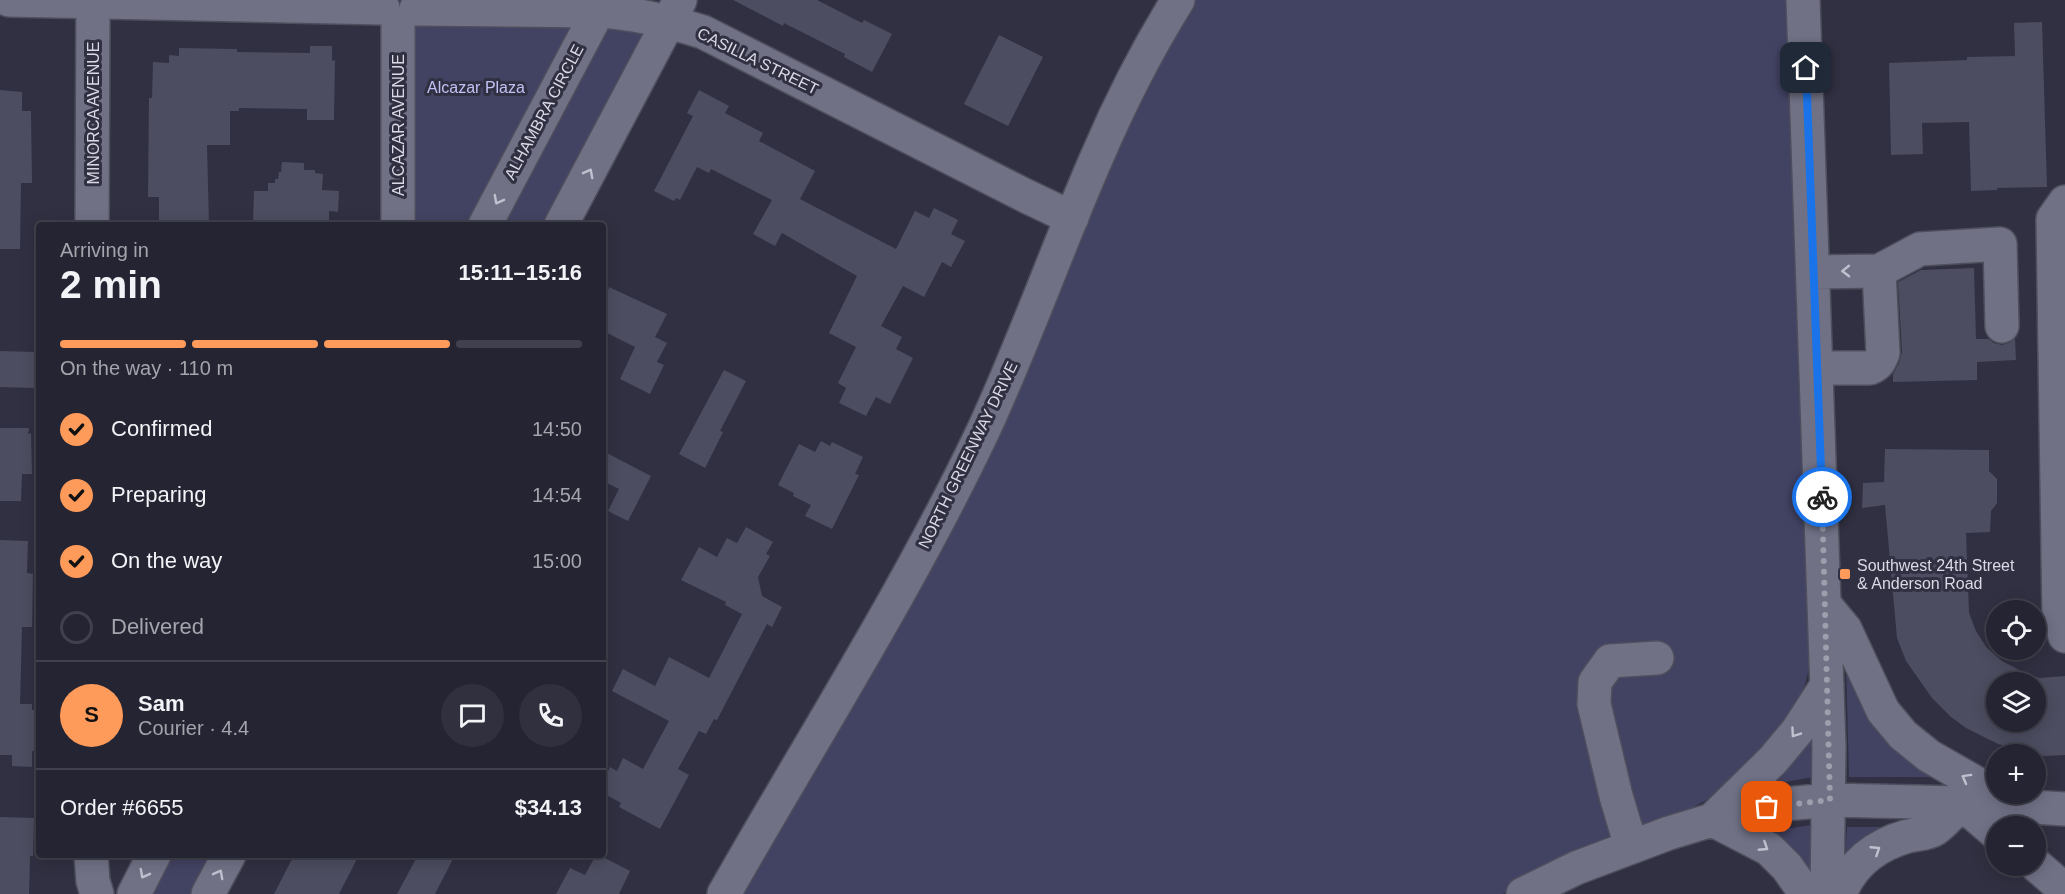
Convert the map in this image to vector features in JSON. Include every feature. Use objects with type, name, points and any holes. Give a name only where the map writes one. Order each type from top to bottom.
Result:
[{"type":"street","name":"CASILLA STREET","points":[[9,0],[399,8],[601,5],[622,12],[674,11],[703,32],[1072,218]]},
{"type":"street","name":"NORTH GREENWAY DRIVE","points":[[724,894],[900,591],[944,510],[1005,382],[1096,159],[1128,89],[1178,0]]},
{"type":"street","points":[[1803,0],[1825,605],[1830,800],[1827,894]]},
{"type":"street","name":"MINORCA AVENUE","points":[[92,222],[93,1]]},
{"type":"street","name":"ALHAMBRA CIRCLE","points":[[487,222],[601,5]]},
{"type":"street","name":"ALCAZAR AVENUE","points":[[398,222],[399,8]]},
{"type":"street","points":[[563,222],[674,11]]},
{"type":"street","points":[[2065,202],[2053,219],[2061,485],[2059,618],[2065,636]]},
{"type":"street","points":[[1813,272],[1879,271],[1920,249],[2000,244],[2002,326]]},
{"type":"street","points":[[1817,368],[1870,368],[1876,366],[1881,360],[1883,352],[1879,271]]},
{"type":"street","points":[[1825,605],[1845,629],[1883,711],[1903,735],[1929,756],[2017,807]]},
{"type":"street","points":[[1631,846],[1616,796],[1594,704],[1595,682],[1610,661],[1657,658]]},
{"type":"street","points":[[1713,820],[1773,760],[1798,730],[1827,685]]},
{"type":"street","points":[[1523,894],[1550,879],[1631,846],[1713,820],[1767,807],[1830,800],[1961,803],[2065,809]]},
{"type":"street","points":[[1961,803],[1986,824]]},
{"type":"street","points":[[1840,894],[1845,881],[1855,867],[1870,854],[1895,840],[1933,831],[1961,803]]},
{"type":"street","points":[[1713,820],[1769,849],[1787,867],[1806,894]]},
{"type":"street","points":[[90,858],[97,894]]},
{"type":"street","points":[[134,894],[152,858]]},
{"type":"street","points":[[208,894],[227,858]]},
{"type":"street","points":[[2046,874],[2065,890]]},
{"type":"green space","points":[[1192,0],[1788,0],[1812,656],[1804,688],[1793,716],[1727,789],[1682,813],[1522,882],[1503,894],[738,894]]},
{"type":"green space","name":"Alcazar Plaza","points":[[576,23],[476,222],[414,222],[414,26]]},
{"type":"green space","points":[[609,25],[651,28],[550,222],[504,222]]},
{"type":"green space","points":[[1846,659],[1938,777],[1849,777]]},
{"type":"green space","points":[[1809,740],[1813,777],[1768,785]]},
{"type":"green space","points":[[1811,825],[1811,867],[1806,870],[1774,837],[1773,831]]},
{"type":"green space","points":[[1847,827],[1894,827],[1845,859]]},
{"type":"green space","points":[[165,858],[216,858],[198,894],[147,894]]},
{"type":"building","points":[[733,0],[817,0],[862,23],[864,20],[892,34],[872,72],[844,57],[845,54]]},
{"type":"building","points":[[2042,22],[2047,187],[1971,191],[1969,122],[1922,123],[1923,154],[1891,155],[1889,63],[2015,56],[2014,23]]},
{"type":"building","points":[[999,35],[1043,57],[1008,126],[964,104]]},
{"type":"building","points":[[310,46],[332,46],[332,61],[335,60],[334,120],[307,120],[307,109],[239,108],[239,111],[230,111],[230,145],[207,145],[209,222],[159,222],[159,197],[148,197],[149,98],[152,98],[153,62],[169,63],[169,55],[179,56],[179,48],[310,53]]},
{"type":"building","points":[[0,90],[22,92],[22,111],[31,111],[32,183],[21,183],[20,249],[0,249]]},
{"type":"building","points":[[699,90],[729,106],[725,113],[763,133],[759,141],[815,171],[800,199],[896,249],[915,211],[929,218],[934,208],[958,220],[951,234],[965,241],[951,267],[942,262],[924,297],[903,286],[881,326],[902,337],[896,349],[913,358],[890,404],[876,397],[866,416],[839,403],[846,388],[838,383],[856,347],[829,333],[857,276],[782,233],[775,246],[753,234],[772,200],[711,169],[709,173],[697,167],[680,200],[676,198],[674,201],[654,191],[693,116],[687,113]]},
{"type":"building","points":[[282,162],[304,163],[304,170],[315,170],[315,173],[323,174],[322,190],[339,191],[338,212],[329,211],[329,222],[253,222],[254,191],[268,191],[268,183],[275,183],[275,179],[278,179],[279,172],[281,172]]},
{"type":"building","points":[[1974,268],[1976,339],[1989,339],[2002,345],[2015,338],[2016,360],[1977,362],[1977,380],[1893,382],[1893,374],[1902,352],[1898,282],[1921,270]]},
{"type":"building","points":[[609,287],[667,314],[655,337],[667,343],[657,362],[664,365],[650,394],[620,379],[635,347],[606,332],[606,290],[608,291]]},
{"type":"building","points":[[0,351],[35,352],[34,388],[0,387]]},
{"type":"building","points":[[724,370],[746,381],[720,431],[723,432],[705,468],[679,454]]},
{"type":"building","points":[[0,428],[29,428],[28,434],[31,433],[32,474],[22,474],[21,501],[0,501]]},
{"type":"building","points":[[821,441],[830,446],[832,442],[863,457],[855,474],[859,475],[832,529],[805,516],[811,505],[778,485],[799,444],[815,452]]},
{"type":"building","points":[[1885,449],[1989,450],[1989,471],[1997,479],[1997,503],[1991,511],[1990,532],[1966,533],[1969,613],[1976,631],[1986,646],[1986,660],[2001,660],[2023,672],[1986,672],[1986,732],[2046,732],[2046,678],[2065,676],[2065,755],[2046,756],[2046,744],[1998,744],[1966,728],[1932,698],[1906,661],[1897,638],[1885,505],[1862,508],[1863,483],[1884,482]]},
{"type":"building","points":[[606,453],[651,476],[628,521],[608,511],[619,489],[606,482]]},
{"type":"building","points":[[746,527],[773,542],[766,554],[770,556],[758,577],[762,596],[782,607],[772,627],[767,624],[717,720],[714,719],[706,734],[699,731],[678,769],[689,775],[660,829],[619,807],[621,803],[606,795],[606,775],[610,767],[617,771],[623,758],[643,769],[669,721],[612,691],[623,669],[655,686],[669,657],[709,678],[742,614],[725,605],[726,602],[681,580],[699,547],[717,557],[727,538],[737,543]]},
{"type":"building","points":[[0,540],[28,541],[27,573],[33,574],[32,627],[22,627],[20,704],[32,704],[32,710],[36,710],[35,751],[32,751],[32,767],[12,766],[12,755],[0,755]]},
{"type":"building","points":[[0,817],[34,818],[29,894],[0,894]]},
{"type":"building","points":[[292,858],[357,858],[339,894],[274,894]]},
{"type":"building","points":[[416,858],[453,858],[435,894],[397,894]]},
{"type":"building","points":[[594,858],[605,858],[630,871],[619,894],[556,894],[570,868],[585,875]]},
{"type":"way so far","points":[[1767,807],[1830,800],[1822,497]]},
{"type":"place","name":"Southwest 24th Street & Anderson Road","points":[[1845,574]]},
{"type":"route","points":[[1806,68],[1822,497]]}]
